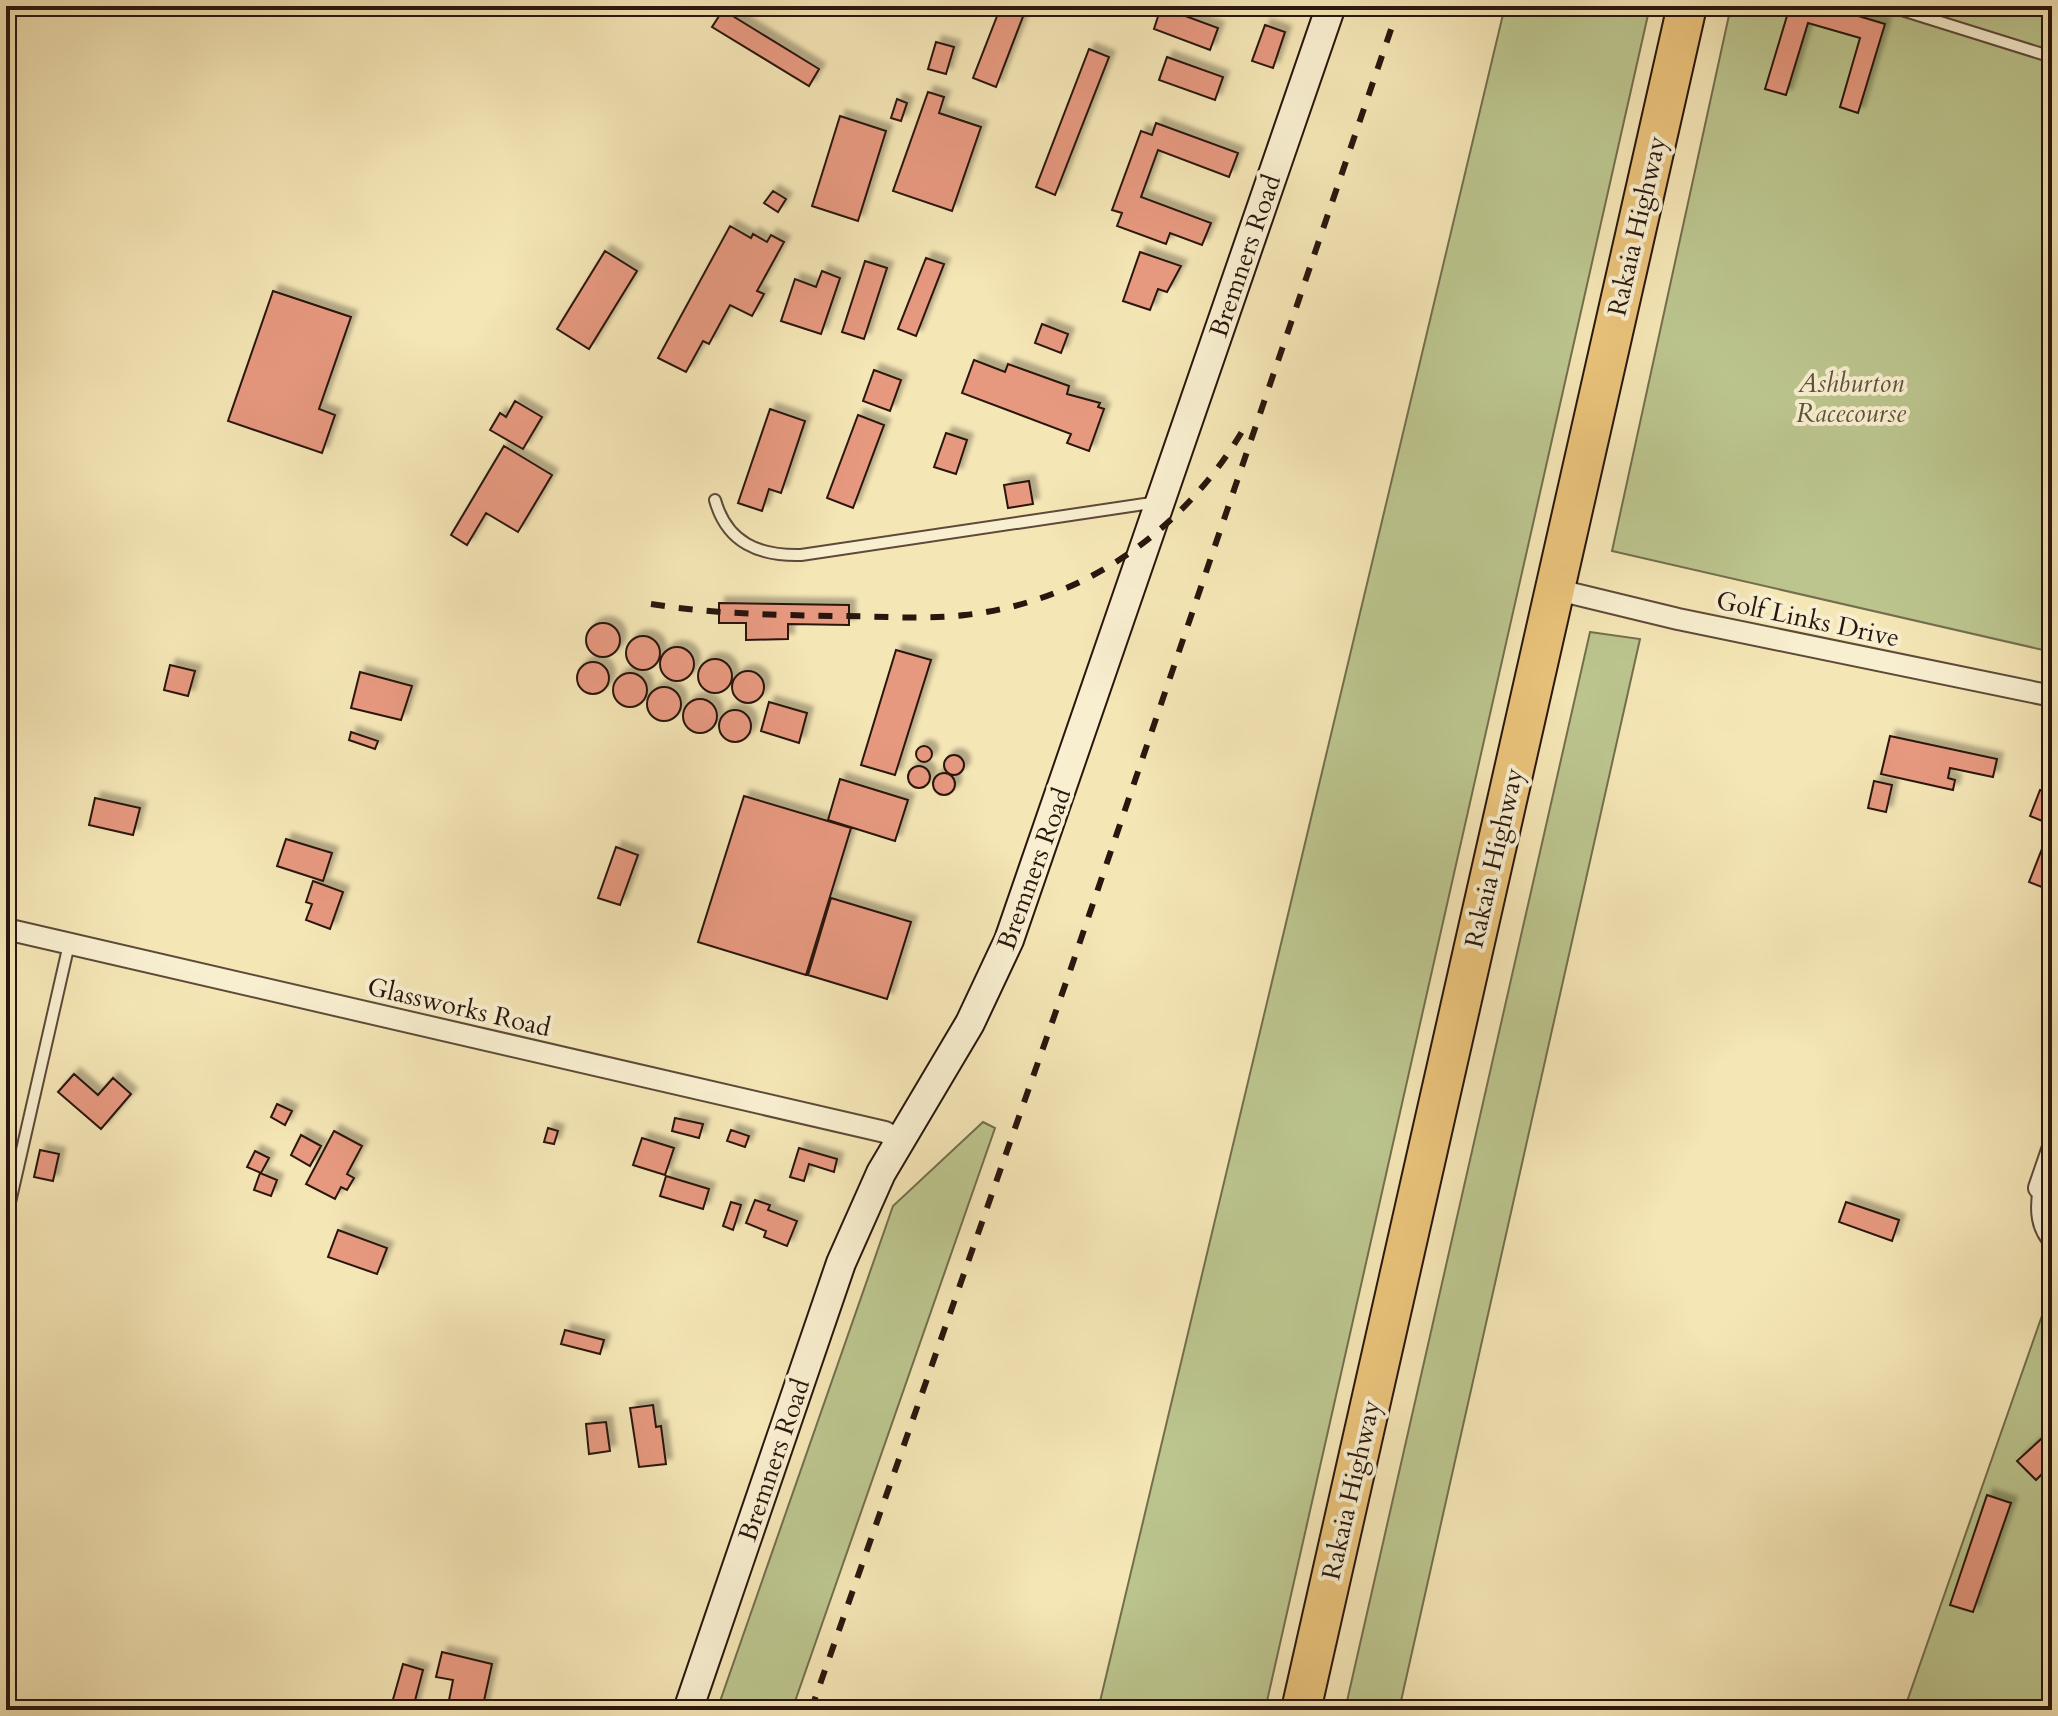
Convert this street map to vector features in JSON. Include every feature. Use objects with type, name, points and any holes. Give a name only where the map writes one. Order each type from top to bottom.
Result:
[{"type":"highway","name":"Rakaia Highway","points":[[1301,1710],[1687,6]]},
{"type":"street","name":"Bremners Road","points":[[688,1710],[841,1263],[899,1140],[963,1037],[1009,940],[1331,6]]},
{"type":"street","name":"Golf Links Drive","points":[[1554,589],[1678,619],[2052,696]]},
{"type":"street","name":"Glassworks Road","points":[[6,929],[885,1132],[899,1140]]},
{"type":"street","points":[[2039,1188],[2052,1150]]},
{"type":"lane","points":[[1889,6],[2052,57]]},
{"type":"lane","points":[[715,500],[719,514],[736,537],[760,552],[776,555],[801,555],[1161,502]]},
{"type":"lane","points":[[6,1220],[69,944]]},
{"type":"lane","points":[[2039,1188],[2036,1209],[2042,1236],[2052,1246]]},
{"type":"green space","points":[[1505,6],[1650,6],[1265,1710],[1098,1710]]},
{"type":"green space","name":"Ashburton Racecourse","points":[[1731,6],[2052,6],[2052,652],[1612,551]]},
{"type":"green space","points":[[1590,632],[1640,639],[1399,1710],[1345,1710]]},
{"type":"green space","points":[[983,1122],[995,1128],[792,1710],[717,1710],[893,1206]]},
{"type":"green space","points":[[2052,1287],[2052,1710],[1904,1710]]},
{"type":"building","points":[[1001,6],[1027,6],[996,87],[973,78]]},
{"type":"building","points":[[1790,6],[1825,6],[1885,24],[1858,113],[1840,107],[1860,38],[1808,23],[1786,95],[1765,89]]},
{"type":"building","points":[[1161,7],[1218,28],[1210,50],[1154,29]]},
{"type":"building","points":[[723,10],[819,69],[809,86],[712,27]]},
{"type":"building","points":[[1265,25],[1285,32],[1273,68],[1252,61]]},
{"type":"building","points":[[936,42],[954,47],[946,74],[928,69]]},
{"type":"building","points":[[1089,49],[1109,57],[1055,195],[1036,187]]},
{"type":"building","points":[[1167,57],[1223,77],[1215,100],[1159,80]]},
{"type":"building","points":[[928,92],[944,97],[939,113],[981,127],[952,211],[893,191]]},
{"type":"building","points":[[897,99],[907,103],[901,121],[891,118]]},
{"type":"building","points":[[840,116],[886,131],[858,221],[812,206]]},
{"type":"building","points":[[1156,123],[1238,153],[1229,177],[1158,150],[1141,197],[1211,223],[1202,245],[1170,233],[1166,244],[1117,226],[1122,213],[1112,210],[1141,131],[1152,135]]},
{"type":"building","points":[[773,191],[786,199],[778,212],[764,203]]},
{"type":"building","points":[[730,226],[751,238],[753,234],[767,242],[771,235],[784,242],[757,291],[764,294],[752,316],[730,305],[709,344],[703,341],[686,372],[658,358]]},
{"type":"building","points":[[605,251],[637,271],[589,349],[557,329]]},
{"type":"building","points":[[1140,252],[1181,266],[1167,292],[1158,289],[1150,310],[1123,301]]},
{"type":"building","points":[[926,258],[944,264],[916,336],[898,329]]},
{"type":"building","points":[[865,261],[887,268],[864,339],[842,332]]},
{"type":"building","points":[[822,271],[840,278],[821,334],[781,321],[795,279],[816,287]]},
{"type":"building","points":[[273,291],[351,317],[319,409],[335,415],[322,453],[228,421]]},
{"type":"building","points":[[1042,324],[1068,334],[1061,353],[1035,343]]},
{"type":"building","points":[[974,360],[1005,372],[1008,364],[1069,386],[1067,394],[1100,403],[1098,407],[1104,409],[1089,451],[1067,443],[1071,434],[962,393]]},
{"type":"building","points":[[874,370],[901,380],[890,411],[863,401]]},
{"type":"building","points":[[515,401],[542,417],[523,449],[490,430],[500,413],[506,417]]},
{"type":"building","points":[[770,409],[805,421],[781,493],[769,489],[762,511],[738,503]]},
{"type":"building","points":[[858,415],[884,425],[853,508],[827,498]]},
{"type":"building","points":[[946,433],[967,440],[956,474],[934,467]]},
{"type":"building","points":[[504,446],[552,475],[518,532],[486,513],[467,545],[451,535]]},
{"type":"building","points":[[1029,481],[1033,504],[1008,508],[1004,485]]},
{"type":"building","points":[[719,603],[849,605],[849,625],[788,624],[788,639],[746,640],[746,623],[719,623]]},
{"type":"building","points":[[603,623],[615,628],[620,640],[615,652],[603,657],[591,652],[586,640],[591,628]]},
{"type":"building","points":[[643,636],[655,641],[660,653],[655,665],[643,670],[631,665],[626,653],[631,641]]},
{"type":"building","points":[[677,647],[689,652],[694,664],[689,676],[677,681],[665,676],[660,664],[665,652]]},
{"type":"building","points":[[896,650],[931,660],[895,775],[861,765]]},
{"type":"building","points":[[715,659],[727,664],[732,676],[727,688],[715,693],[703,688],[698,676],[703,664]]},
{"type":"building","points":[[593,662],[604,667],[609,678],[604,689],[593,694],[582,689],[577,678],[582,667]]},
{"type":"building","points":[[170,665],[195,671],[188,696],[164,690]]},
{"type":"building","points":[[748,671],[759,676],[764,687],[759,698],[748,703],[737,698],[732,687],[737,676]]},
{"type":"building","points":[[360,672],[412,686],[401,720],[351,708]]},
{"type":"building","points":[[630,673],[642,678],[647,690],[642,702],[630,707],[618,702],[613,690],[618,678]]},
{"type":"building","points":[[664,687],[676,692],[681,704],[676,716],[664,721],[652,716],[647,704],[652,692]]},
{"type":"building","points":[[700,699],[712,704],[717,716],[712,728],[700,733],[688,728],[683,716],[688,704]]},
{"type":"building","points":[[769,702],[807,713],[799,743],[761,731]]},
{"type":"building","points":[[735,710],[746,715],[751,726],[746,737],[735,742],[724,737],[719,726],[724,715]]},
{"type":"building","points":[[351,732],[378,741],[375,749],[349,740]]},
{"type":"building","points":[[1890,736],[1997,759],[1993,777],[1950,768],[1948,778],[1955,780],[1953,790],[1881,774]]},
{"type":"building","points":[[924,746],[930,748],[930,760],[924,762],[918,760],[916,754],[918,748]]},
{"type":"building","points":[[954,755],[961,758],[964,765],[961,772],[954,775],[947,772],[944,765],[947,758]]},
{"type":"building","points":[[919,766],[927,769],[930,777],[927,785],[919,788],[911,785],[908,777],[911,769]]},
{"type":"building","points":[[944,773],[952,776],[955,784],[952,792],[944,795],[936,792],[933,784],[936,776]]},
{"type":"building","points":[[840,779],[908,800],[895,841],[828,820]]},
{"type":"building","points":[[1874,781],[1892,785],[1886,812],[1868,808]]},
{"type":"building","points":[[2040,790],[2052,795],[2052,825],[2030,816]]},
{"type":"building","points":[[744,796],[851,828],[806,975],[698,942]]},
{"type":"building","points":[[95,798],[140,808],[133,835],[89,825]]},
{"type":"building","points":[[2052,826],[2052,891],[2029,882]]},
{"type":"building","points":[[286,839],[332,853],[323,881],[277,866]]},
{"type":"building","points":[[616,847],[638,855],[620,905],[598,898]]},
{"type":"building","points":[[313,881],[343,892],[330,929],[306,920],[312,904],[306,902]]},
{"type":"building","points":[[831,898],[911,922],[887,999],[808,975]]},
{"type":"building","points":[[74,1074],[98,1095],[113,1078],[131,1094],[101,1129],[58,1092]]},
{"type":"building","points":[[277,1104],[292,1111],[285,1125],[271,1117]]},
{"type":"building","points":[[675,1118],[703,1124],[699,1138],[672,1131]]},
{"type":"building","points":[[548,1128],[558,1131],[554,1144],[544,1142]]},
{"type":"building","points":[[731,1130],[749,1136],[745,1147],[727,1141]]},
{"type":"building","points":[[334,1131],[362,1146],[347,1174],[354,1178],[347,1190],[341,1187],[335,1199],[306,1184]]},
{"type":"building","points":[[301,1135],[321,1146],[310,1166],[291,1155]]},
{"type":"building","points":[[642,1138],[674,1148],[665,1175],[633,1165]]},
{"type":"building","points":[[799,1148],[837,1159],[834,1172],[809,1164],[804,1181],[790,1177]]},
{"type":"building","points":[[40,1150],[59,1154],[53,1181],[34,1177]]},
{"type":"building","points":[[255,1151],[269,1158],[261,1173],[247,1167]]},
{"type":"building","points":[[260,1173],[277,1180],[271,1196],[254,1190]]},
{"type":"building","points":[[666,1176],[709,1189],[703,1209],[660,1196]]},
{"type":"building","points":[[755,1200],[770,1205],[768,1210],[797,1221],[787,1246],[764,1237],[766,1231],[746,1223]]},
{"type":"building","points":[[731,1202],[741,1205],[733,1230],[723,1226]]},
{"type":"building","points":[[1846,1202],[1899,1220],[1892,1241],[1839,1222]]},
{"type":"building","points":[[338,1230],[387,1248],[377,1274],[328,1257]]},
{"type":"building","points":[[565,1330],[604,1340],[600,1354],[561,1344]]},
{"type":"building","points":[[653,1405],[656,1427],[661,1426],[666,1464],[639,1467],[630,1408]]},
{"type":"building","points":[[606,1422],[610,1451],[589,1454],[586,1424]]},
{"type":"building","points":[[2052,1429],[2052,1475],[2050,1477],[2046,1470],[2036,1480],[2017,1461]]},
{"type":"building","points":[[1987,1495],[2011,1503],[1973,1612],[1950,1605]]},
{"type":"building","points":[[442,1652],[492,1664],[482,1710],[447,1710],[453,1680],[436,1677]]},
{"type":"building","points":[[403,1664],[423,1670],[413,1708],[392,1703]]},
{"type":"railway","points":[[811,1710],[1069,974],[1399,6]]},
{"type":"railway","points":[[651,604],[744,613],[902,617],[965,615],[1010,607],[1052,594],[1092,576],[1165,525],[1196,494],[1224,459],[1248,421]]}]
